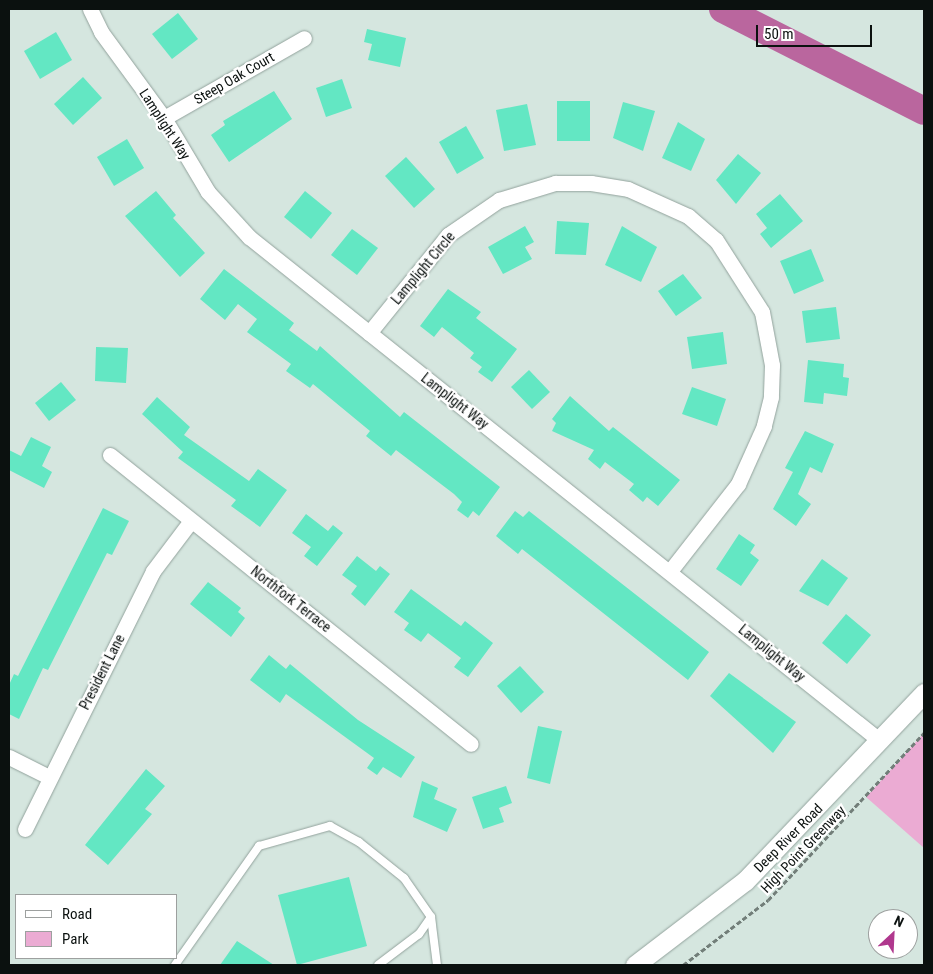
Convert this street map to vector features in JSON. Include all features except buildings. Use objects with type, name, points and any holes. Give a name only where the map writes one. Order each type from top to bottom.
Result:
[{"type":"street","name":"Lamplight Way","points":[[90,9],[101,32],[164,118],[208,192],[228,216],[369,333],[880,740]]},
{"type":"street","name":"Steep Oak Court","points":[[164,118],[304,38]]},
{"type":"street","name":"Lamplight Circle","points":[[369,333],[448,235],[499,200],[555,183],[592,183],[628,188],[688,216],[716,240],[762,312],[772,365],[771,397],[764,426],[738,484],[670,572]]},
{"type":"street","name":"Northfork Terrace","points":[[110,455],[190,522],[471,744]]},
{"type":"street","name":"President Lane","points":[[25,829],[49,777],[153,571],[190,522]]},
{"type":"street","name":"Deep River Road","points":[[635,965],[745,881],[924,693]]},
{"type":"street","points":[[9,757],[49,777]]},
{"type":"lane","points":[[175,965],[259,846],[330,826],[359,842],[404,878],[431,917],[436,965]]},
{"type":"lane","points":[[378,965],[419,934],[431,917]]},
{"type":"path","name":"High Point Greenway","points":[[683,965],[768,900],[924,732]]},
{"type":"green space","points":[[924,733],[924,848],[866,797]]},
{"type":"waterway","points":[[723,9],[924,111]]}]
